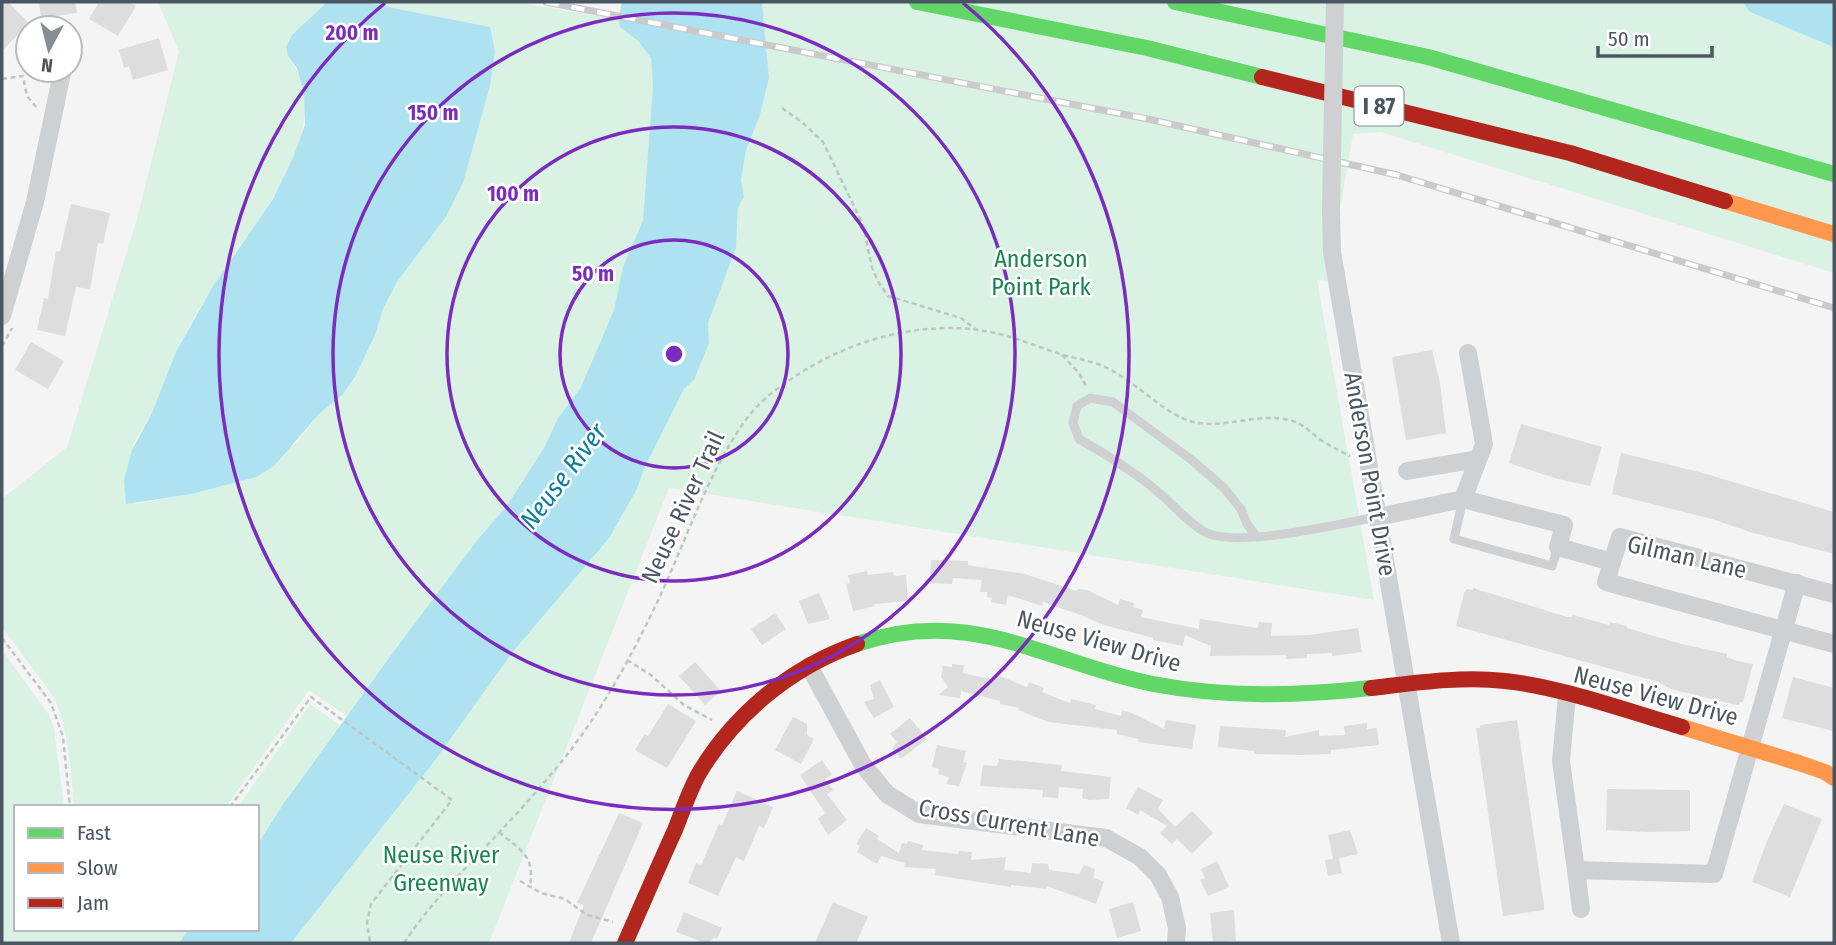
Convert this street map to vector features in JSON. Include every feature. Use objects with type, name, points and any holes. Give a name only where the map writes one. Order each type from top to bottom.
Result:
[{"type":"main road","name":"I 87","points":[[917,2],[1147,48],[1570,153],[1834,234]]},
{"type":"main road","name":"I 87","points":[[1175,2],[1427,57],[1834,174]]},
{"type":"main road","name":"Neuse View Drive","points":[[625,943],[698,776],[734,725],[773,688],[809,666],[865,640],[906,632],[959,630],[998,636],[1137,680],[1207,693],[1258,696],[1318,694],[1450,680],[1498,680],[1567,695],[1752,746],[1825,772],[1834,778]]},
{"type":"street","name":"Anderson Point Drive","points":[[1335,2],[1332,252],[1451,943]]},
{"type":"street","points":[[2,316],[7,282],[35,202],[60,84]]},
{"type":"street","points":[[1463,499],[1484,444],[1468,353]]},
{"type":"street","points":[[1407,471],[1478,459]]},
{"type":"street","points":[[1378,517],[1463,499],[1564,525],[1558,547]]},
{"type":"street","name":"Gilman Lane","points":[[1558,547],[1612,562],[1620,537],[1834,594]]},
{"type":"street","points":[[1612,562],[1606,582],[1834,644]]},
{"type":"street","points":[[1576,870],[1714,874],[1797,583]]},
{"type":"street","name":"Cross Current Lane","points":[[809,666],[863,765],[887,794],[919,814],[1106,838],[1140,857],[1158,875],[1170,897],[1177,929],[1176,943]]},
{"type":"street","points":[[1567,695],[1561,761],[1581,909]]},
{"type":"lane","points":[[1257,537],[1247,524],[1241,509],[1224,488],[1194,461],[1113,402],[1090,398],[1077,406],[1073,423],[1079,439],[1150,485],[1205,533],[1230,538],[1257,537],[1378,517]]},
{"type":"lane","points":[[1463,499],[1454,539],[1552,566],[1558,547]]},
{"type":"path","points":[[782,108],[803,123],[822,142],[863,225],[872,268],[888,296],[961,318],[978,330]]},
{"type":"path","name":"Neuse River Trail","points":[[404,943],[438,897],[532,796],[595,716],[660,596],[712,477],[742,424],[758,404],[792,378],[827,357],[861,342],[897,333],[939,329],[978,330],[1020,339],[1099,365],[1122,376],[1180,418],[1195,423],[1214,424],[1269,417],[1288,419],[1303,424],[1323,441],[1356,459]]},
{"type":"path","points":[[1060,353],[1079,373],[1090,398]]},
{"type":"path","points":[[2,638],[51,703],[63,737],[70,805]]},
{"type":"path","points":[[627,660],[650,675],[684,705],[716,722]]},
{"type":"path","points":[[231,805],[311,697],[452,800],[379,893],[368,915],[370,943]]},
{"type":"path","points":[[499,832],[529,858],[532,872],[530,887]]},
{"type":"path","points":[[520,881],[565,899],[596,919],[617,923]]},
{"type":"green space","points":[[158,2],[327,2],[292,35],[288,56],[302,86],[305,116],[298,147],[267,207],[193,320],[152,413],[135,441],[131,464],[134,504],[192,494],[256,477],[298,441],[319,414],[342,395],[355,377],[397,282],[446,217],[463,183],[490,86],[495,51],[490,27],[363,2],[517,2],[618,20],[620,27],[638,41],[651,58],[653,85],[643,220],[623,267],[614,310],[581,387],[558,418],[544,448],[506,507],[479,538],[347,716],[309,690],[227,805],[74,805],[68,750],[59,709],[53,696],[2,627],[2,499],[67,447],[136,222],[179,51]]},
{"type":"green space","name":"Anderson Point Park","points":[[762,2],[1834,2],[1834,273],[1381,132],[1353,134],[1339,215],[1340,281],[1317,280],[1374,600],[669,488],[489,943],[291,943],[436,759],[512,653],[637,489],[644,469],[684,389],[694,380],[709,343],[708,323],[736,248],[738,208],[744,197],[741,180],[746,150],[760,115],[769,79]]},
{"type":"green space","points":[[2,650],[49,715],[54,728],[64,805],[14,805],[14,931],[188,931],[179,943],[2,943]]},
{"type":"green space","points":[[310,704],[340,725],[259,842],[259,805],[239,805]]},
{"type":"water","points":[[327,2],[363,2],[490,27],[495,51],[490,86],[463,183],[446,217],[397,282],[355,377],[342,395],[319,414],[274,466],[256,477],[192,494],[126,504],[124,480],[132,450],[152,413],[176,352],[213,286],[273,199],[293,158],[305,125],[304,93],[297,68],[288,56],[286,47],[292,35]]},
{"type":"water","name":"Neuse River","points":[[622,2],[762,2],[769,78],[760,115],[746,150],[741,180],[744,197],[738,208],[736,248],[708,323],[709,343],[694,380],[684,389],[644,469],[637,489],[609,538],[512,653],[436,759],[291,943],[179,943],[188,931],[259,931],[259,842],[392,654],[479,538],[506,507],[544,448],[558,418],[581,387],[614,310],[623,267],[643,220],[653,85],[651,58],[638,41],[620,27],[618,20]]},
{"type":"water","points":[[1743,2],[1834,2],[1834,47],[1750,12]]},
{"type":"building","points":[[2,2],[8,2],[20,14],[14,14],[14,39],[2,51]]},
{"type":"building","points":[[39,2],[75,2],[77,13],[40,14]]},
{"type":"building","points":[[99,2],[129,2],[136,6],[118,36],[89,19]]},
{"type":"building","points":[[159,38],[168,70],[133,80],[129,66],[124,68],[119,50]]},
{"type":"building","points":[[71,204],[110,213],[103,244],[98,243],[90,289],[76,287],[65,336],[37,330],[44,298],[48,299],[56,251],[60,251]]},
{"type":"building","points":[[31,342],[64,361],[48,389],[15,370]]},
{"type":"building","points":[[1432,350],[1440,383],[1446,433],[1406,440],[1392,357]]},
{"type":"building","points":[[1521,424],[1602,447],[1590,486],[1509,463]]},
{"type":"building","points":[[1621,453],[1703,473],[1834,512],[1834,554],[1612,494]]},
{"type":"building","points":[[931,560],[968,561],[968,565],[1025,574],[1077,591],[1087,590],[1118,605],[1120,599],[1134,603],[1133,607],[1143,610],[1141,617],[1199,629],[1200,619],[1258,628],[1259,622],[1272,623],[1271,636],[1309,635],[1358,628],[1362,652],[1332,656],[1332,653],[1307,654],[1307,658],[1286,659],[1286,655],[1210,656],[1211,646],[1185,635],[1183,646],[1104,625],[1043,602],[1042,606],[1008,595],[1006,605],[991,602],[992,598],[987,597],[987,592],[980,592],[982,580],[953,578],[952,584],[930,583]]},
{"type":"building","points":[[867,571],[868,575],[893,572],[894,576],[906,575],[908,601],[874,604],[875,606],[853,611],[846,584],[850,583],[848,575]]},
{"type":"building","points":[[1473,588],[1567,617],[1573,615],[1609,625],[1610,622],[1627,626],[1753,664],[1743,702],[1739,705],[1732,704],[1671,689],[1658,682],[1456,626],[1464,593]]},
{"type":"building","points":[[819,593],[830,619],[808,624],[799,601]]},
{"type":"building","points":[[775,613],[786,629],[762,645],[751,629]]},
{"type":"building","points":[[695,662],[721,691],[705,705],[679,676]]},
{"type":"building","points":[[952,664],[964,665],[963,673],[994,680],[995,674],[1027,687],[1029,682],[1044,688],[1042,692],[1070,703],[1071,699],[1096,705],[1095,709],[1121,716],[1122,710],[1132,713],[1164,729],[1166,720],[1196,725],[1192,749],[1138,742],[1139,739],[1117,734],[1117,730],[1048,722],[1018,710],[1019,708],[1000,704],[1000,701],[961,691],[960,698],[939,695],[948,687],[941,677],[943,666],[952,667]]},
{"type":"building","points":[[1793,677],[1834,688],[1834,731],[1782,718]]},
{"type":"building","points":[[880,680],[894,707],[874,718],[864,702],[874,699],[870,685]]},
{"type":"building","points":[[668,704],[696,721],[667,768],[635,750],[645,734],[648,736]]},
{"type":"building","points":[[793,717],[807,724],[807,735],[814,739],[801,764],[775,750]]},
{"type":"building","points":[[910,718],[927,739],[901,759],[892,748],[897,742],[890,734]]},
{"type":"building","points":[[1517,720],[1544,910],[1503,916],[1476,728],[1480,728],[1480,725]]},
{"type":"building","points":[[1367,723],[1367,729],[1377,728],[1379,745],[1331,750],[1331,754],[1301,755],[1254,754],[1254,751],[1218,747],[1220,726],[1286,730],[1285,737],[1319,730],[1319,736],[1345,735],[1344,726]]},
{"type":"building","points":[[937,745],[966,751],[963,762],[967,763],[959,786],[947,784],[949,777],[938,774],[939,769],[932,767]]},
{"type":"building","points":[[999,759],[1062,765],[1061,771],[1111,777],[1109,799],[1082,798],[1083,789],[1059,787],[1058,798],[1042,797],[1043,790],[980,786],[983,765],[997,766]]},
{"type":"building","points":[[822,760],[832,775],[825,779],[833,790],[827,794],[847,820],[828,835],[818,819],[825,813],[800,775]]},
{"type":"building","points":[[1138,787],[1163,800],[1158,809],[1175,827],[1192,811],[1213,833],[1192,854],[1177,839],[1172,844],[1160,833],[1167,826],[1140,810],[1138,815],[1126,808]]},
{"type":"building","points":[[1607,789],[1690,790],[1690,831],[1606,830]]},
{"type":"building","points":[[737,791],[773,807],[764,828],[759,826],[744,861],[736,857],[718,896],[688,883],[696,863],[701,865]]},
{"type":"building","points":[[1784,804],[1822,819],[1790,897],[1752,882]]},
{"type":"building","points":[[619,813],[643,823],[591,943],[569,943],[584,905],[577,903]]},
{"type":"building","points":[[866,828],[879,836],[877,839],[899,853],[902,843],[907,844],[908,841],[923,845],[922,850],[958,854],[959,851],[972,852],[971,860],[1006,857],[1004,870],[1031,873],[1032,863],[1048,864],[1049,870],[1079,874],[1084,865],[1095,869],[1093,877],[1104,882],[1096,904],[1047,886],[1046,889],[1011,887],[935,875],[936,869],[904,867],[905,863],[881,856],[877,864],[857,852],[860,846],[856,844]]},
{"type":"building","points":[[1350,830],[1358,854],[1339,858],[1342,873],[1328,876],[1325,860],[1333,859],[1328,835]]},
{"type":"building","points":[[1217,861],[1229,887],[1208,896],[1200,880],[1205,878],[1201,869]]},
{"type":"building","points":[[833,902],[868,917],[856,943],[815,943]]},
{"type":"building","points":[[1133,902],[1141,931],[1117,938],[1109,909]]},
{"type":"building","points":[[1234,910],[1236,941],[1213,943],[1210,913]]},
{"type":"building","points":[[684,912],[722,928],[717,939],[713,938],[710,943],[705,943],[676,932]]},
{"type":"railway","points":[[546,2],[1148,119],[1397,175],[1834,308]]},
{"type":"traffic: fast","points":[[917,2],[1147,48],[1262,77]]},
{"type":"traffic: fast","points":[[1175,2],[1428,57],[1834,174]]},
{"type":"traffic: fast","points":[[857,644],[898,634],[937,631],[973,634],[1008,641],[1114,674],[1181,689],[1262,694],[1371,688]]},
{"type":"traffic: slow","points":[[1725,201],[1834,234]]},
{"type":"traffic: slow","points":[[1682,727],[1799,763],[1834,778]]},
{"type":"traffic: jam","points":[[1262,77],[1570,153],[1725,201]]},
{"type":"traffic: jam","points":[[625,943],[698,775],[728,732],[746,713],[787,680],[809,666],[857,644]]},
{"type":"traffic: jam","points":[[1371,688],[1455,680],[1505,681],[1571,694],[1682,727]]},
{"type":"park label","name":"Neuse River Greenway","points":[[441,869]]}]
